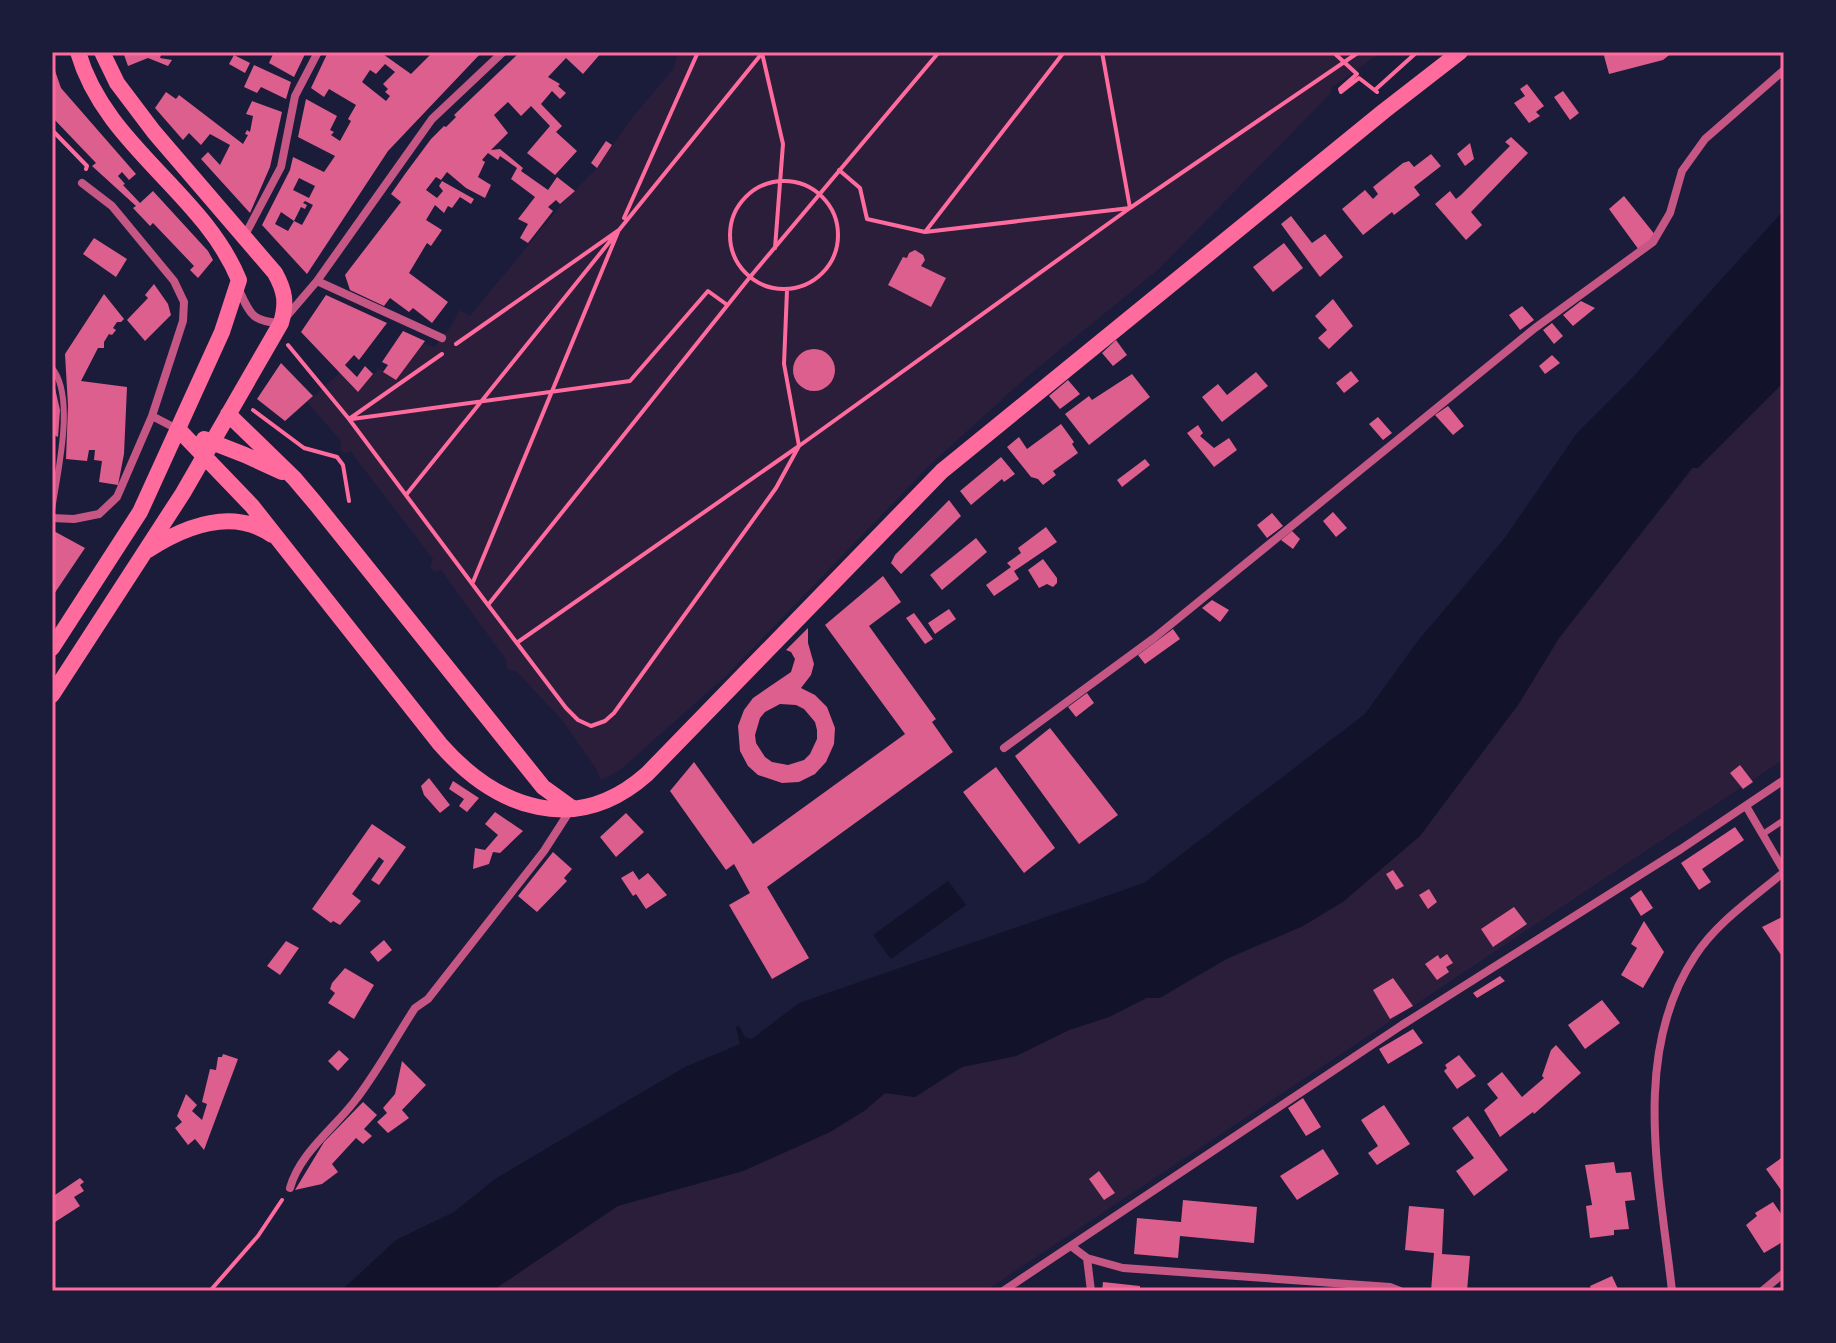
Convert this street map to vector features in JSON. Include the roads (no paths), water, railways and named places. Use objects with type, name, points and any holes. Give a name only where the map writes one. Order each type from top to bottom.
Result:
[{"type":"main road","points":[[52,648],[140,512],[222,332],[239,280],[215,236],[124,137],[91,90],[78,52]]},
{"type":"main road","points":[[52,695],[208,449],[281,323],[285,310],[282,286],[245,235],[154,132],[117,83],[102,52]]},
{"type":"main road","points":[[179,430],[208,449],[465,771],[496,793],[520,803],[572,808],[600,804],[632,787],[942,471],[1460,52]]},
{"type":"main road","points":[[228,414],[294,478],[543,787],[572,808]]},
{"type":"main road","points":[[208,449],[245,455],[294,478]]},
{"type":"main road","points":[[144,553],[187,528],[210,523],[255,526],[280,541]]},
{"type":"street","points":[[245,235],[281,167],[295,96],[318,52]]},
{"type":"street","points":[[238,289],[258,320],[281,323],[317,281],[432,119],[503,52]]},
{"type":"street","points":[[1004,748],[1154,638],[1535,328],[1653,242],[1670,213],[1682,171],[1705,139],[1784,70]]},
{"type":"street","points":[[52,518],[74,519],[99,514],[117,497],[152,416],[183,321],[184,302],[174,281],[112,206],[82,183]]},
{"type":"street","points":[[317,281],[442,338]]},
{"type":"street","points":[[152,416],[179,430]]},
{"type":"street","points":[[1003,1291],[1402,1025],[1784,780]]},
{"type":"street","points":[[1672,1291],[1655,1120],[1656,1075],[1666,1022],[1678,987],[1696,954],[1716,929],[1784,871],[1746,806]]},
{"type":"street","points":[[290,1188],[294,1175],[332,1125],[356,1100],[415,1008],[428,999],[544,851],[572,808]]},
{"type":"street","points":[[1071,1246],[1087,1258],[1123,1268],[1390,1287],[1400,1291]]},
{"type":"street","points":[[1087,1258],[1091,1291]]},
{"type":"street","points":[[1762,1291],[1784,1273]]},
{"type":"lane","points":[[52,368],[61,380],[63,406],[52,510]]},
{"type":"lane","points":[[1763,834],[1784,820]]}]
